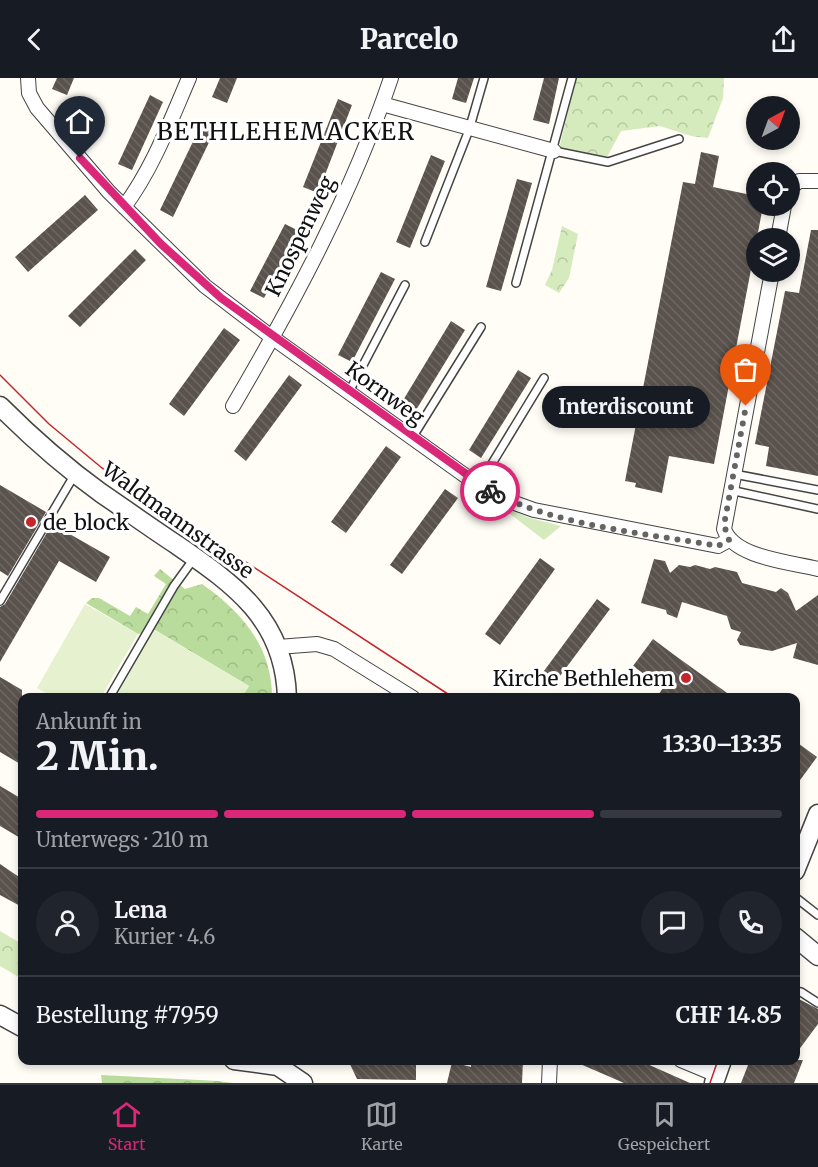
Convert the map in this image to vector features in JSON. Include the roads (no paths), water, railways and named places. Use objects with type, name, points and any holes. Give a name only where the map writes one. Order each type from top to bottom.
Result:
[{"type":"street","name":"Kornweg","points":[[28,78],[29,93],[33,103],[124,207],[206,286],[273,338],[479,485],[522,506],[568,519],[718,546],[729,540]]},
{"type":"street","points":[[124,207],[139,186],[159,148],[189,78]]},
{"type":"street","name":"Knospenweg","points":[[233,406],[273,338],[329,231],[391,78]]},
{"type":"street","points":[[382,104],[469,130],[554,151]]},
{"type":"street","points":[[800,181],[818,182]]},
{"type":"street","points":[[770,282],[724,525],[729,540],[749,552],[818,568]]},
{"type":"street","name":"Waldmannstrasse","points":[[0,406],[75,473],[231,584],[246,598],[264,621],[278,647],[287,693]]},
{"type":"street","points":[[278,647],[317,644],[334,649],[404,693]]},
{"type":"street","points":[[800,859],[818,814]]},
{"type":"street","points":[[800,942],[818,956]]},
{"type":"street","points":[[0,1015],[18,1025]]},
{"type":"street","points":[[283,1065],[303,1083]]},
{"type":"street","points":[[549,1083],[550,1065]]},
{"type":"street","points":[[695,1065],[717,1073]]},
{"type":"lane","points":[[425,242],[469,130],[484,78]]},
{"type":"lane","points":[[516,283],[554,151],[572,78]]},
{"type":"lane","points":[[554,151],[608,162],[679,139]]},
{"type":"lane","points":[[349,392],[405,285]]},
{"type":"lane","points":[[412,438],[481,327]]},
{"type":"lane","points":[[479,485],[544,378]]},
{"type":"lane","points":[[0,601],[75,473]]},
{"type":"lane","points":[[734,474],[818,490]]},
{"type":"lane","points":[[730,490],[818,509]]},
{"type":"lane","points":[[112,693],[174,586],[195,558]]},
{"type":"lane","points":[[800,901],[818,915]]},
{"type":"lane","points":[[800,992],[818,1003]]},
{"type":"tram line","points":[[0,375],[49,424],[102,468],[446,693]]},
{"type":"tram line","points":[[710,1083],[716,1065]]},
{"type":"place","name":"Interdiscount","points":[[746,406]]},
{"type":"place","name":"de_block","points":[[31,522]]},
{"type":"place","name":"Kirche Bethlehem","points":[[686,678]]},
{"type":"district","name":"BETHLEHEMACKER","points":[[286,131]]}]
